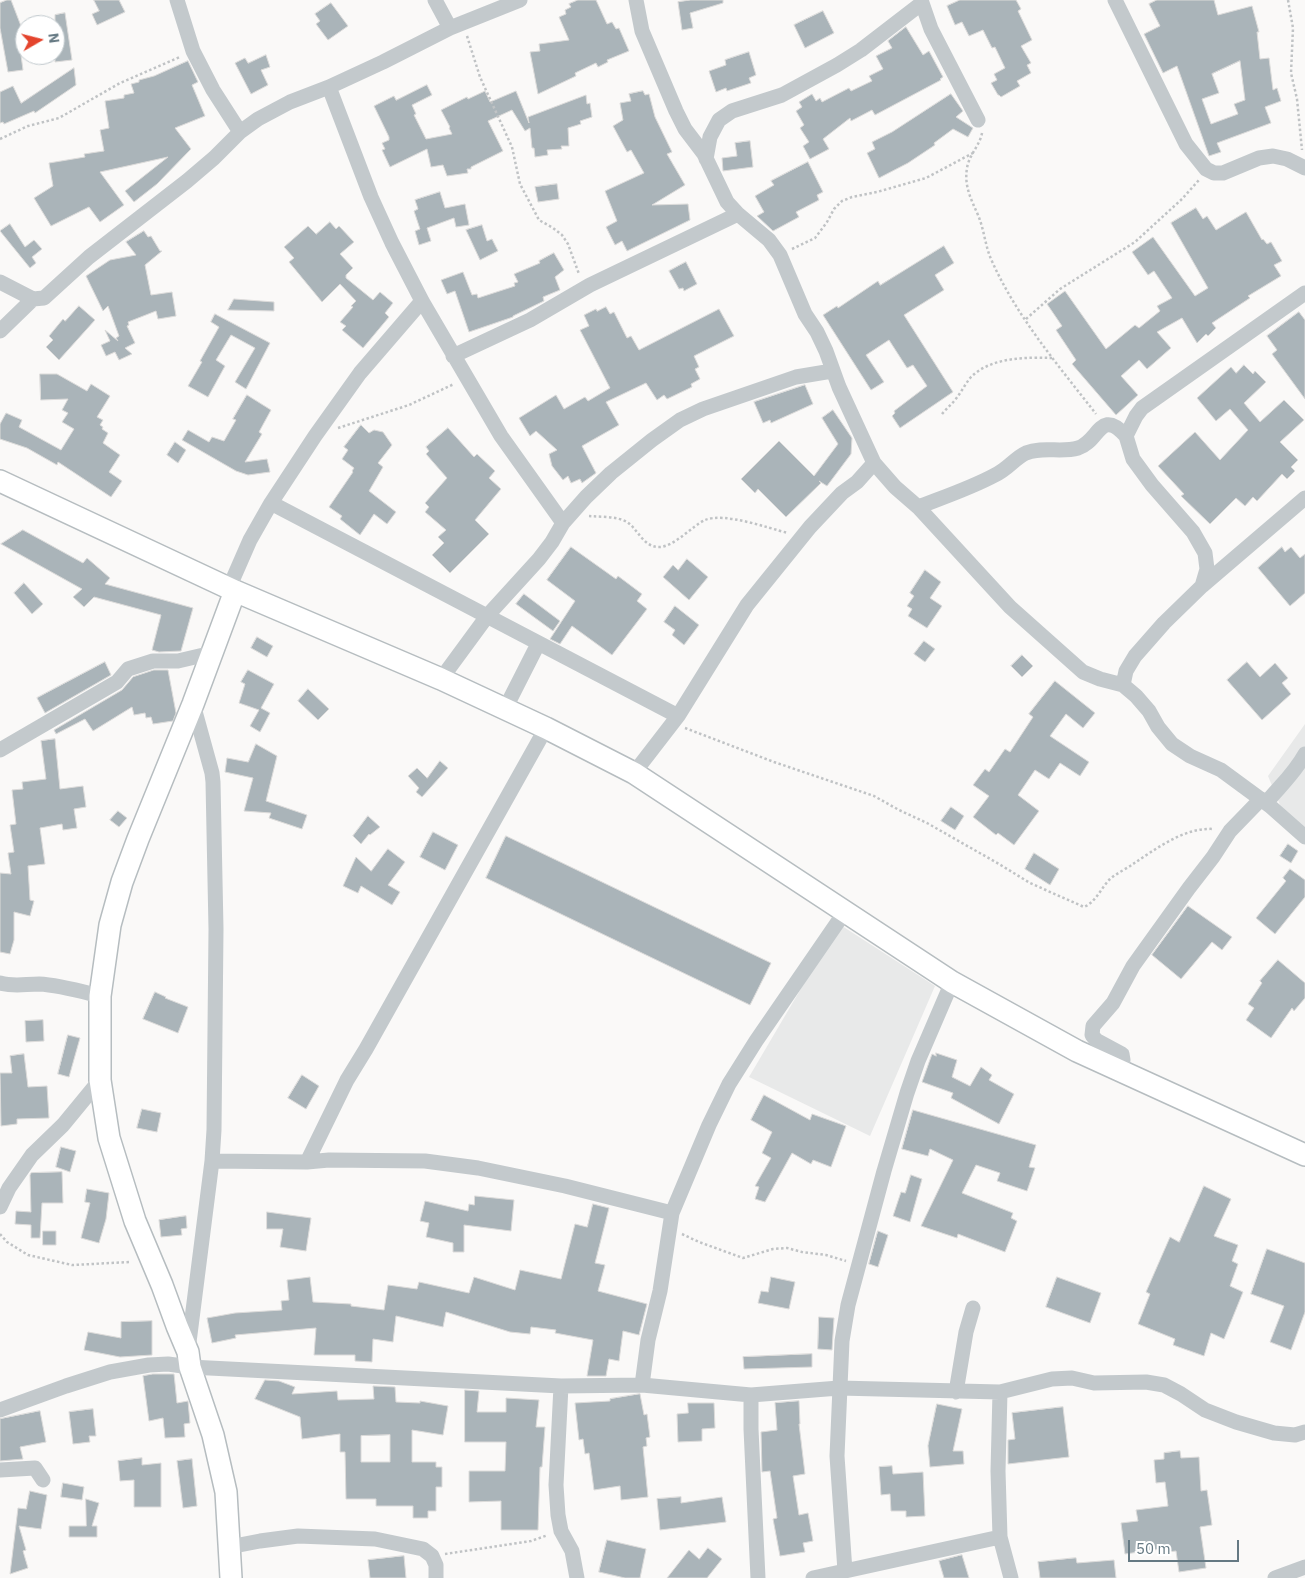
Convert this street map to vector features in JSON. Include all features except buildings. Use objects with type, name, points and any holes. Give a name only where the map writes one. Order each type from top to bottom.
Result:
[{"type":"main road","points":[[0,481],[232,590],[442,679],[546,728],[634,773],[844,913],[952,982],[1077,1051],[1305,1155]]},
{"type":"main road","points":[[231,1578],[226,1492],[213,1435],[189,1359],[162,1284],[135,1221],[109,1138],[100,1080],[100,996],[110,925],[122,882],[193,704],[232,590]]},
{"type":"street","points":[[177,0],[193,51],[213,90],[240,132]]},
{"type":"street","points":[[435,0],[456,26]]},
{"type":"street","points":[[0,282],[33,299],[44,298],[89,257],[214,158],[240,132],[258,119],[290,102],[384,62],[456,26],[520,0]]},
{"type":"street","points":[[636,0],[642,31],[685,129],[706,159],[728,202],[738,214],[770,240],[780,255],[806,314],[826,350],[832,371],[874,463],[890,482],[918,507],[1010,607],[1083,672],[1122,685],[1136,696],[1149,711],[1158,727],[1172,744],[1190,756],[1221,770],[1264,801],[1305,837]]},
{"type":"street","points":[[1115,0],[1186,144],[1206,169],[1214,173],[1223,173],[1259,158],[1273,156],[1304,163]]},
{"type":"street","points":[[706,159],[710,137],[719,120],[732,111],[782,95],[822,74],[861,50],[921,1],[931,30],[978,120]]},
{"type":"street","points":[[328,87],[371,197],[422,301],[501,436],[567,519]]},
{"type":"street","points":[[453,356],[530,320],[590,284],[738,214]]},
{"type":"street","points":[[1126,436],[1142,408],[1305,293]]},
{"type":"street","points":[[0,331],[33,299]]},
{"type":"street","points":[[232,590],[250,540],[271,503],[315,436],[360,374],[422,301]]},
{"type":"street","points":[[442,679],[488,615],[539,559],[567,519],[611,473],[652,440],[680,420],[717,404],[796,377],[832,371]]},
{"type":"street","points":[[918,507],[994,476],[1007,469],[1016,458],[1026,453],[1039,450],[1077,449],[1084,446],[1104,426],[1113,424],[1126,436],[1133,460],[1193,532],[1205,554],[1207,569],[1202,586]]},
{"type":"street","points":[[634,773],[675,720],[747,605],[807,532],[842,493],[857,482],[874,463]]},
{"type":"street","points":[[1122,685],[1126,671],[1135,656],[1164,623],[1202,586],[1305,498]]},
{"type":"street","points":[[271,503],[488,615],[675,720]]},
{"type":"street","points":[[505,709],[538,644]]},
{"type":"street","points":[[0,750],[117,682],[128,670],[152,661],[178,661],[212,653]]},
{"type":"street","points":[[189,1359],[214,1130],[216,938],[213,782],[193,704]]},
{"type":"street","points":[[307,1162],[346,1080],[366,1049],[546,728]]},
{"type":"street","points":[[1119,1070],[1123,1060],[1122,1054],[1096,1040],[1092,1035],[1093,1026],[1113,1003],[1133,966],[1230,831],[1287,781],[1305,754]]},
{"type":"street","points":[[642,1385],[648,1340],[660,1290],[672,1213],[709,1125],[729,1084],[756,1041],[844,913]]},
{"type":"street","points":[[845,1571],[837,1456],[842,1341],[848,1305],[886,1161],[907,1093],[918,1060],[952,982]]},
{"type":"street","points":[[0,983],[8,985],[38,984],[54,986],[100,996]]},
{"type":"street","points":[[0,1207],[9,1188],[27,1162],[63,1125],[100,1080]]},
{"type":"street","points":[[212,1160],[307,1162],[329,1160],[424,1161],[469,1167],[565,1186],[672,1213]]},
{"type":"street","points":[[956,1392],[966,1332],[973,1308]]},
{"type":"street","points":[[0,1410],[110,1372],[168,1364],[189,1359],[561,1386],[642,1385],[751,1395],[839,1388],[1000,1392],[1062,1378],[1099,1383],[1146,1382],[1164,1385],[1205,1410],[1236,1422],[1274,1433],[1295,1435],[1305,1432]]},
{"type":"street","points":[[561,1386],[556,1485],[558,1515],[562,1531],[572,1551],[577,1578]]},
{"type":"street","points":[[1000,1392],[998,1471],[1000,1537],[1011,1578]]},
{"type":"street","points":[[751,1395],[758,1578]]},
{"type":"street","points":[[0,1470],[34,1468],[43,1480]]},
{"type":"street","points":[[229,1547],[260,1540],[298,1536],[375,1539],[423,1549],[432,1556],[436,1565],[436,1578]]},
{"type":"street","points":[[813,1578],[1000,1537]]},
{"type":"street","points":[[1275,1578],[1305,1567]]},
{"type":"path","points":[[1288,0],[1293,28],[1291,72],[1297,98],[1304,163]]},
{"type":"path","points":[[456,26],[512,147],[518,179],[538,220],[553,228],[562,236],[568,244],[577,271],[590,284]]},
{"type":"path","points":[[0,139],[28,126],[58,118],[120,83],[193,51]]},
{"type":"path","points":[[978,120],[982,129],[981,139],[967,166],[967,189],[979,216],[990,257],[1004,286],[1026,319],[1104,426]]},
{"type":"path","points":[[780,255],[815,238],[827,222],[834,208],[842,201],[852,196],[877,192],[926,178],[974,153]]},
{"type":"path","points":[[1026,319],[1060,289],[1135,242],[1194,187],[1206,169]]},
{"type":"path","points":[[942,414],[956,400],[972,376],[982,368],[995,363],[1032,357],[1053,358]]},
{"type":"path","points":[[315,436],[409,405],[467,378]]},
{"type":"path","points":[[567,519],[620,519],[628,523],[643,540],[659,547],[668,545],[706,520],[727,518],[789,533],[807,532]]},
{"type":"path","points":[[675,720],[774,762],[874,796],[927,823],[1030,883],[1084,907],[1091,904],[1111,878],[1176,838],[1195,831],[1211,829],[1230,831]]},
{"type":"path","points":[[668,1231],[683,1234],[743,1258],[773,1249],[787,1248],[826,1255],[858,1266]]},
{"type":"path","points":[[0,1234],[7,1242],[28,1255],[72,1265],[132,1262]]},
{"type":"path","points":[[432,1556],[531,1540],[562,1531]]},
{"type":"shaded area","points":[[1305,724],[1305,833],[1280,805],[1268,776]]},
{"type":"shaded area","points":[[839,924],[935,986],[870,1136],[749,1077]]}]
